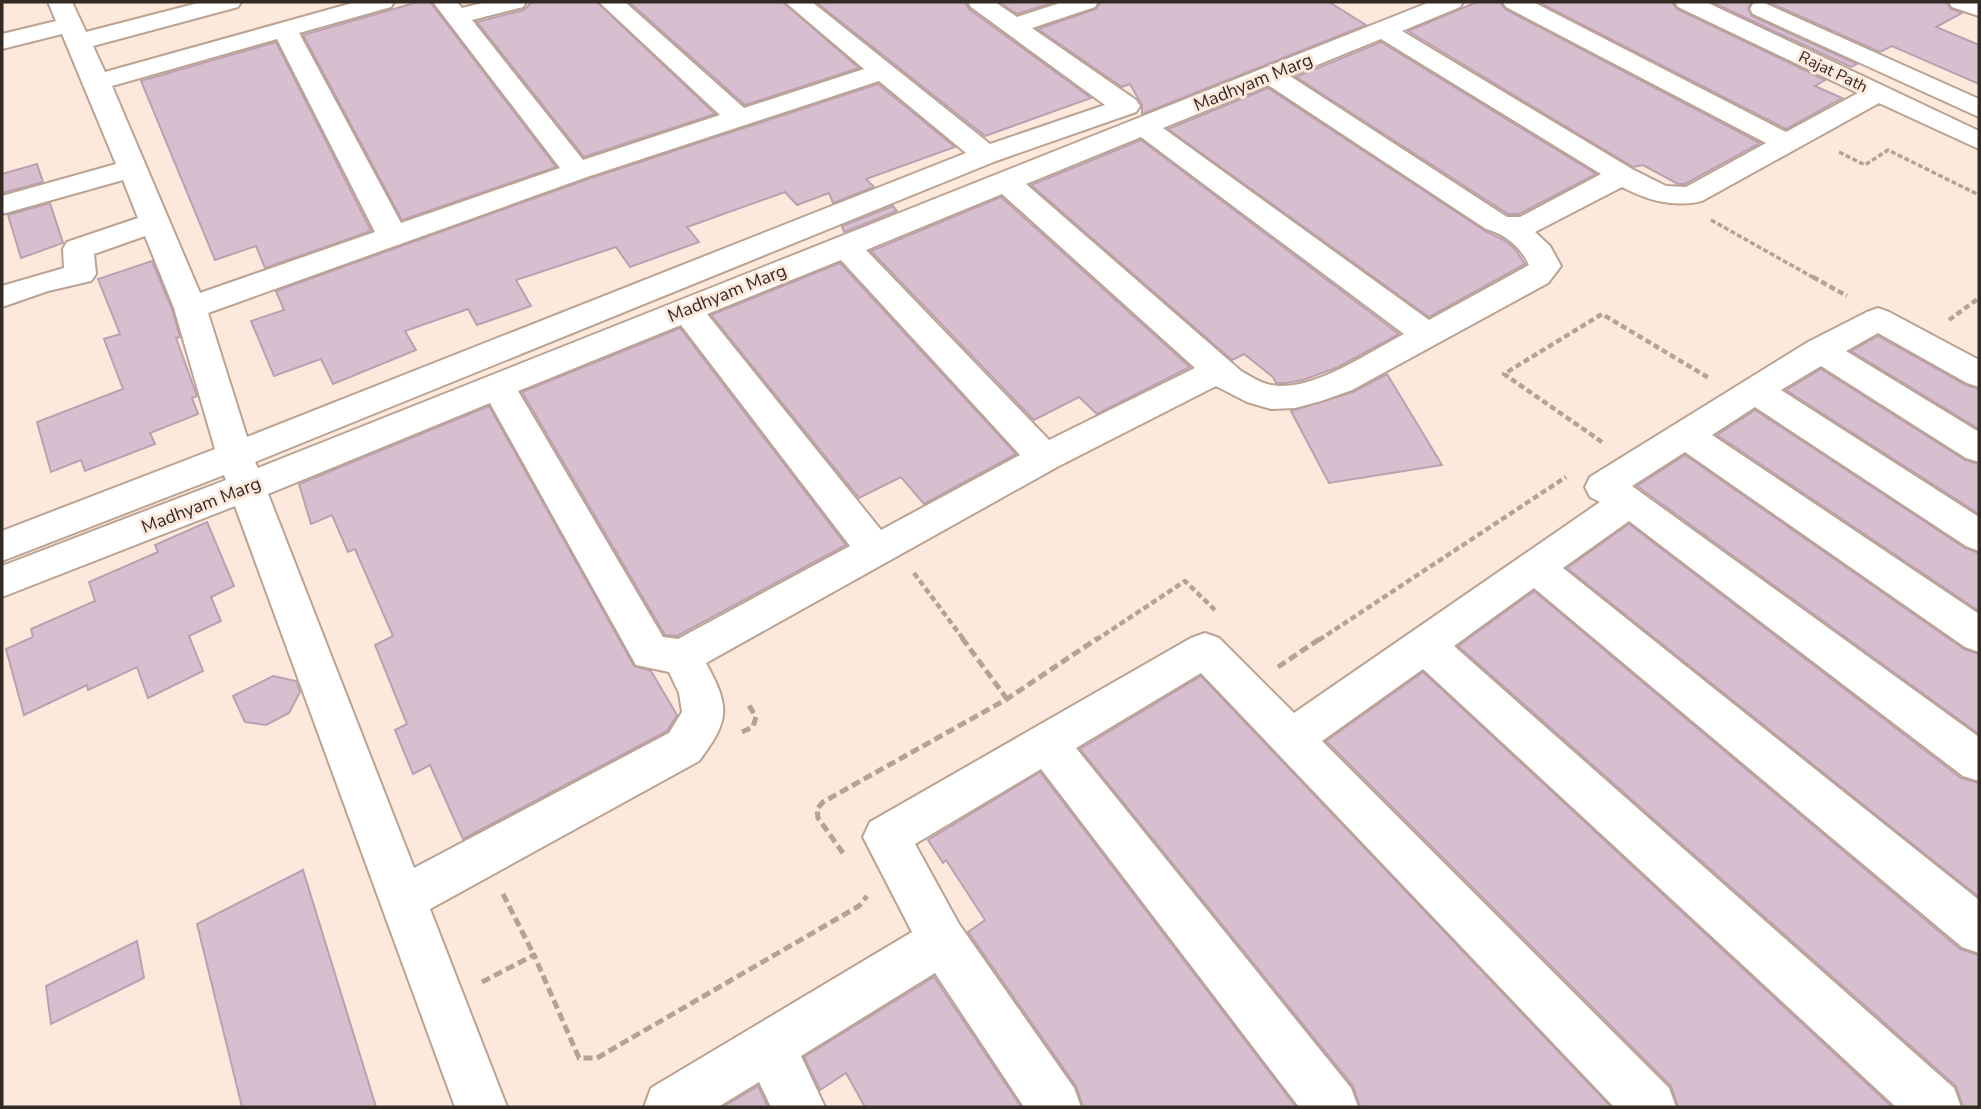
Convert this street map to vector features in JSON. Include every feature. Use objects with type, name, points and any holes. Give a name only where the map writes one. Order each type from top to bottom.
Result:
[{"type":"street","points":[[2,42],[69,23],[229,2]]},
{"type":"street","points":[[97,82],[382,2]]},
{"type":"street","points":[[450,9],[514,2]]},
{"type":"street","points":[[611,2],[738,117]]},
{"type":"street","points":[[797,2],[986,155]]},
{"type":"street","points":[[980,2],[1427,334]]},
{"type":"street","points":[[1014,26],[1086,2]]},
{"type":"street","name":"Madhyam Marg","points":[[2,546],[241,472],[498,386],[1005,181],[1134,116],[1386,16],[1451,2]]},
{"type":"street","points":[[1515,2],[1788,144]]},
{"type":"street","name":"Rajat Path","points":[[1687,2],[1979,141]]},
{"type":"street","name":"Rajat Path","points":[[1747,2],[1979,109]]},
{"type":"street","points":[[1961,2],[1979,9]]},
{"type":"street","points":[[450,9],[576,171]]},
{"type":"street","points":[[1386,16],[1622,175],[1659,195],[1692,195],[1878,93]]},
{"type":"street","name":"Madhyam Marg","points":[[2,582],[241,472],[986,155],[1134,116],[1270,75],[1386,16]]},
{"type":"street","points":[[69,23],[97,82],[190,308],[241,472],[481,1107]]},
{"type":"street","points":[[284,29],[393,237]]},
{"type":"street","points":[[190,308],[576,171],[884,71]]},
{"type":"street","points":[[1270,75],[1497,223],[1513,227],[1530,225],[1622,175]]},
{"type":"street","points":[[2,205],[132,168]]},
{"type":"street","points":[[1005,181],[1219,370],[1256,395],[1279,398],[1305,395],[1340,382],[1536,276],[1545,266],[1539,253],[1513,227]]},
{"type":"street","points":[[2,297],[40,283],[80,274],[78,249],[154,223]]},
{"type":"street","points":[[845,246],[1044,458]]},
{"type":"street","points":[[686,310],[891,557]]},
{"type":"street","points":[[1970,359],[1878,319],[1820,350],[1604,487],[1629,501],[1979,762]]},
{"type":"street","points":[[1820,350],[1979,449]]},
{"type":"street","points":[[498,386],[651,653],[682,656],[891,557],[1044,458],[1219,370]]},
{"type":"street","points":[[1755,390],[1979,536]]},
{"type":"street","points":[[1686,435],[1979,635]]},
{"type":"street","points":[[1291,739],[1629,501]]},
{"type":"street","points":[[1534,566],[1979,930]]},
{"type":"street","points":[[1423,644],[1935,1107]]},
{"type":"street","points":[[1055,1107],[942,941],[886,837],[1205,650],[1650,1107]]},
{"type":"street","points":[[402,899],[684,747],[701,728],[706,707],[682,656]]},
{"type":"street","points":[[1047,744],[1332,1107]]},
{"type":"street","points":[[670,1107],[942,941]]},
{"type":"street","points":[[768,1047],[799,1107]]},
{"type":"path","points":[[1835,149],[1865,164],[1888,149],[1979,195]]},
{"type":"path","points":[[1703,216],[1851,298]]},
{"type":"path","points":[[1609,446],[1504,374],[1602,314],[1714,381]]},
{"type":"path","points":[[1276,668],[1501,522],[1577,469]]},
{"type":"path","points":[[891,557],[1007,699]]},
{"type":"path","points":[[846,858],[817,818],[817,809],[823,802],[1007,699],[1185,581],[1225,620]]},
{"type":"path","points":[[442,1003],[534,955],[579,1058],[597,1058],[859,906],[868,894],[867,887]]},
{"type":"building","points":[[418,2],[430,2],[556,167],[402,220],[303,35]]},
{"type":"building","points":[[532,2],[597,2],[715,114],[584,157],[477,22],[524,10]]},
{"type":"building","points":[[629,2],[783,2],[859,68],[745,105]]},
{"type":"building","points":[[816,2],[965,2],[969,9],[1091,98],[985,136]]},
{"type":"building","points":[[999,2],[1055,2],[1017,14]]},
{"type":"building","points":[[1101,2],[1329,2],[1366,25],[1142,114],[1142,105],[1130,84],[1122,87],[1038,29],[1096,9]]},
{"type":"building","points":[[1477,2],[1500,2],[1505,9],[1760,143],[1685,184],[1678,184],[1643,165],[1633,167],[1408,31]]},
{"type":"building","points":[[1538,2],[1672,2],[1677,9],[1825,80],[1815,86],[1842,98],[1786,129]]},
{"type":"building","points":[[1712,2],[1752,2],[1748,8],[1752,16],[1857,64],[1851,67]]},
{"type":"building","points":[[1768,2],[1946,2],[1951,9],[1962,13],[1936,27],[1979,45],[1979,84],[1892,46],[1880,52]]},
{"type":"building","points":[[276,42],[371,231],[265,268],[256,246],[215,260],[141,81]]},
{"type":"building","points":[[1381,42],[1596,174],[1519,214],[1508,214],[1296,77]]},
{"type":"building","points":[[878,84],[955,147],[866,179],[874,187],[833,203],[829,193],[797,205],[785,192],[687,227],[699,242],[630,267],[616,247],[516,280],[531,306],[477,325],[468,309],[405,331],[416,350],[333,384],[321,359],[274,376],[251,321],[284,310],[276,291],[588,179]]},
{"type":"building","points":[[1268,88],[1485,231],[1504,240],[1515,249],[1525,264],[1429,317],[1168,129]]},
{"type":"building","points":[[1141,140],[1399,334],[1338,367],[1287,383],[1276,383],[1273,377],[1244,354],[1232,360],[1031,185]]},
{"type":"building","points":[[37,164],[43,182],[2,193],[2,174]]},
{"type":"building","points":[[1001,197],[1190,367],[1097,414],[1079,397],[1034,420],[871,251]]},
{"type":"building","points":[[50,203],[63,243],[21,258],[8,215]]},
{"type":"building","points":[[893,206],[897,211],[844,232],[842,226]]},
{"type":"building","points":[[152,261],[172,309],[180,337],[176,338],[197,396],[192,398],[198,414],[150,433],[155,444],[85,471],[81,460],[51,472],[37,422],[123,389],[104,339],[120,334],[98,279]]},
{"type":"building","points":[[840,263],[1016,454],[924,504],[901,477],[859,498],[711,315]]},
{"type":"building","points":[[680,328],[846,545],[677,636],[665,635],[522,392]]},
{"type":"building","points":[[1878,336],[1966,385],[1979,389],[1979,429],[1851,351]]},
{"type":"building","points":[[1821,369],[1965,460],[1979,464],[1979,514],[1786,390]]},
{"type":"building","points":[[1387,374],[1442,465],[1329,483],[1291,411],[1353,392]]},
{"type":"building","points":[[489,406],[634,666],[651,671],[677,715],[667,731],[463,839],[430,765],[413,774],[395,730],[407,724],[375,645],[393,636],[355,549],[348,552],[332,515],[311,524],[299,484]]},
{"type":"building","points":[[1755,410],[1965,548],[1979,553],[1979,611],[1717,435]]},
{"type":"building","points":[[1685,455],[1964,649],[1979,654],[1979,734],[1637,486]]},
{"type":"building","points":[[207,522],[234,586],[211,597],[221,621],[189,636],[203,671],[148,698],[137,667],[88,690],[87,685],[24,715],[6,649],[33,637],[31,629],[95,601],[89,582],[158,552],[155,545]]},
{"type":"building","points":[[1629,524],[1961,778],[1979,783],[1979,897],[1567,568]]},
{"type":"building","points":[[1534,591],[1960,949],[1979,955],[1979,1107],[1963,1107],[1956,1086],[1458,646]]},
{"type":"building","points":[[1423,672],[1892,1107],[1678,1107],[1671,1086],[1326,741]]},
{"type":"building","points":[[273,676],[296,681],[300,692],[289,713],[266,725],[245,722],[233,696]]},
{"type":"building","points":[[1201,676],[1611,1107],[1360,1107],[1353,1086],[1080,749]]},
{"type":"building","points":[[1040,772],[1296,1107],[1083,1107],[1076,1086],[968,932],[985,920],[946,860],[943,863],[928,840]]},
{"type":"building","points":[[303,870],[376,1107],[242,1107],[197,924]]},
{"type":"building","points":[[137,941],[144,978],[51,1024],[46,986]]},
{"type":"building","points":[[934,977],[1021,1107],[865,1107],[846,1073],[820,1090],[804,1057]]},
{"type":"building","points":[[758,1086],[768,1107],[723,1107]]}]
